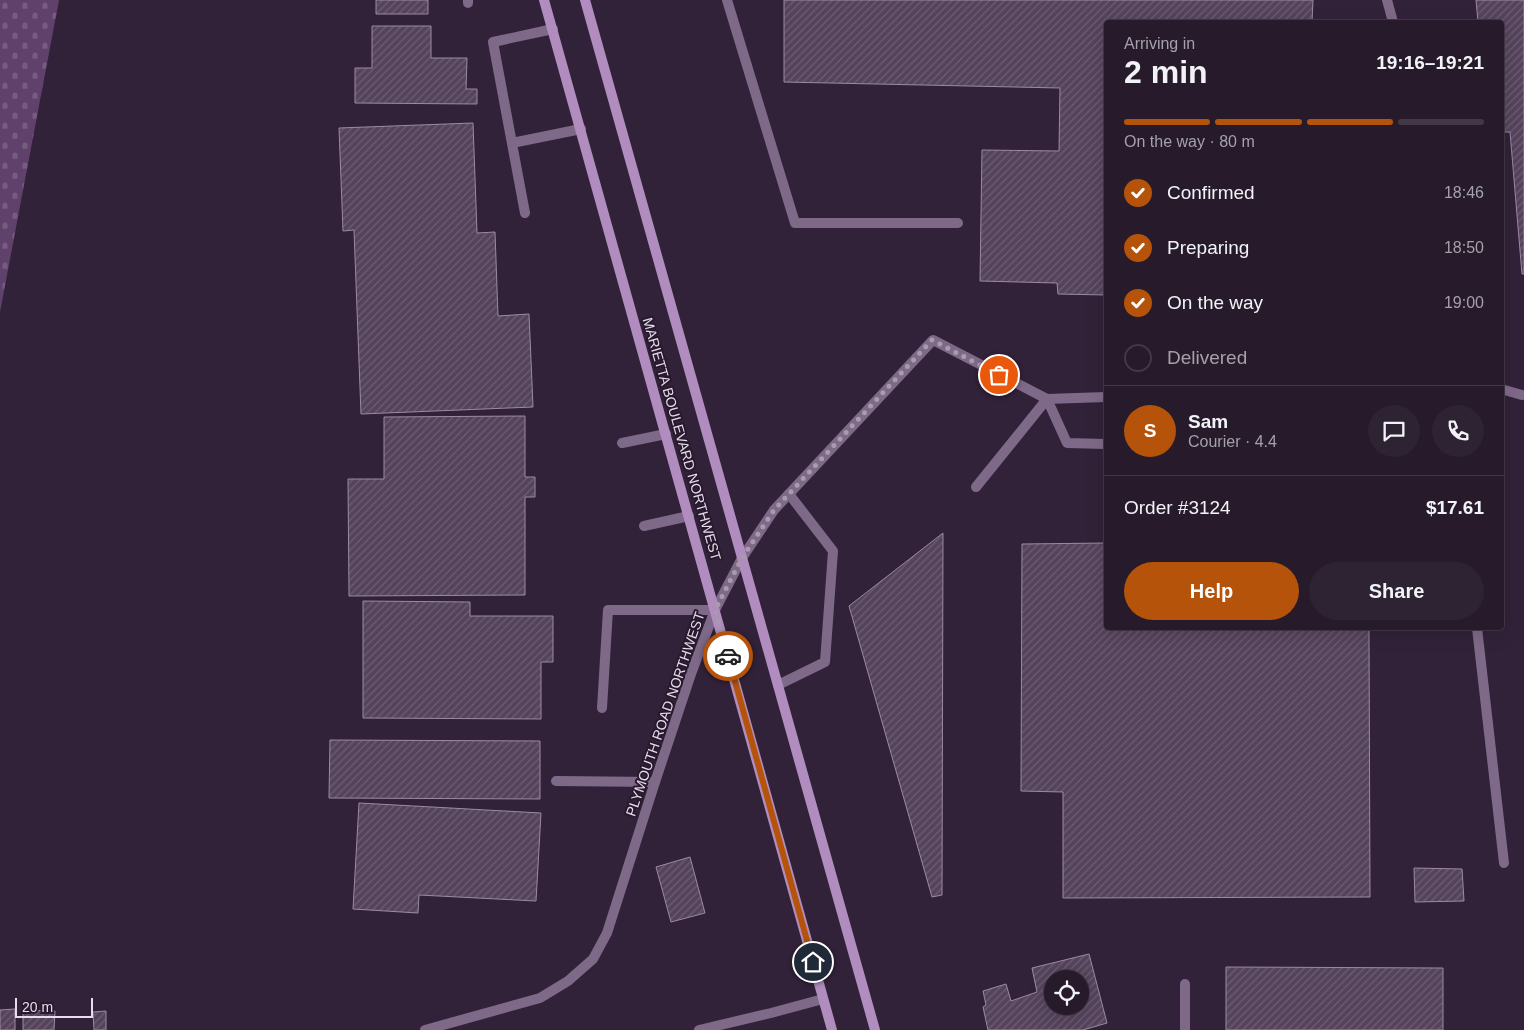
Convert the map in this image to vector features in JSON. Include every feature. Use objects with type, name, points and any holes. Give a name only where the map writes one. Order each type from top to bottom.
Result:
[{"type":"main road","name":"MARIETTA BOULEVARD NORTHWEST","points":[[544,0],[832,1030]]},
{"type":"main road","points":[[585,0],[875,1030]]},
{"type":"street","points":[[727,0],[795,223],[958,223]]},
{"type":"street","points":[[1387,0],[1392,20]]},
{"type":"street","points":[[525,212],[493,42],[552,29]]},
{"type":"street","points":[[512,143],[581,129]]},
{"type":"street","name":"PLYMOUTH ROAD NORTHWEST","points":[[425,1030],[540,998],[568,981],[593,959],[607,933],[691,674],[715,610],[742,558],[774,510],[932,340],[1047,399],[1104,397]]},
{"type":"street","points":[[1504,390],[1523,398]]},
{"type":"street","points":[[976,487],[1047,399],[1067,443],[1104,444]]},
{"type":"street","points":[[622,443],[666,434]]},
{"type":"street","points":[[778,685],[825,662],[832,551],[789,494]]},
{"type":"street","points":[[644,526],[689,516]]},
{"type":"street","points":[[602,708],[608,610],[715,610]]},
{"type":"street","points":[[1477,630],[1504,863]]},
{"type":"street","points":[[556,781],[655,782]]},
{"type":"street","points":[[1185,984],[1185,1030]]},
{"type":"street","points":[[699,1030],[823,999]]},
{"type":"green space","points":[[0,0],[59,0],[0,312]]},
{"type":"building","points":[[376,0],[428,0],[428,14],[376,14]]},
{"type":"building","points":[[784,0],[1313,0],[1312,20],[1104,20],[1104,295],[1058,294],[1057,283],[980,281],[982,150],[1059,151],[1060,88],[784,82]]},
{"type":"building","points":[[1476,0],[1524,0],[1524,274],[1522,274],[1510,132],[1504,132],[1504,20],[1478,20]]},
{"type":"building","points":[[372,26],[431,26],[431,58],[467,58],[466,89],[477,89],[477,104],[355,103],[355,68],[372,68]]},
{"type":"building","points":[[473,123],[477,233],[495,232],[498,316],[529,314],[533,407],[361,414],[354,230],[343,231],[339,128]]},
{"type":"building","points":[[525,416],[525,477],[535,477],[535,497],[525,497],[525,595],[349,596],[348,479],[384,479],[384,417]]},
{"type":"building","points":[[943,533],[942,895],[932,897],[849,606]]},
{"type":"building","points":[[1104,543],[1104,630],[1369,630],[1370,897],[1063,898],[1063,792],[1021,791],[1022,544]]},
{"type":"building","points":[[363,601],[470,602],[470,616],[553,616],[553,662],[541,662],[541,719],[363,718]]},
{"type":"building","points":[[330,740],[540,741],[540,799],[329,798]]},
{"type":"building","points":[[359,803],[541,813],[536,901],[419,895],[418,913],[353,909]]},
{"type":"building","points":[[690,857],[705,913],[671,922],[656,867]]},
{"type":"building","points":[[1414,868],[1462,869],[1464,901],[1415,902]]},
{"type":"building","points":[[1089,954],[1107,1023],[1083,1030],[988,1030],[983,1007],[986,1005],[983,991],[1006,984],[1011,1001],[1037,992],[1032,968]]},
{"type":"building","points":[[1226,967],[1443,968],[1443,1030],[1226,1030]]},
{"type":"building","points":[[15,1009],[15,1030],[0,1030],[0,1010]]},
{"type":"building","points":[[23,1010],[55,1011],[54,1030],[23,1030]]},
{"type":"building","points":[[106,1011],[106,1030],[94,1030],[93,1012]]},
{"type":"way so far","points":[[728,656],[715,610],[742,558],[774,510],[932,340],[999,375]]},
{"type":"route","points":[[728,656],[813,962]]}]
